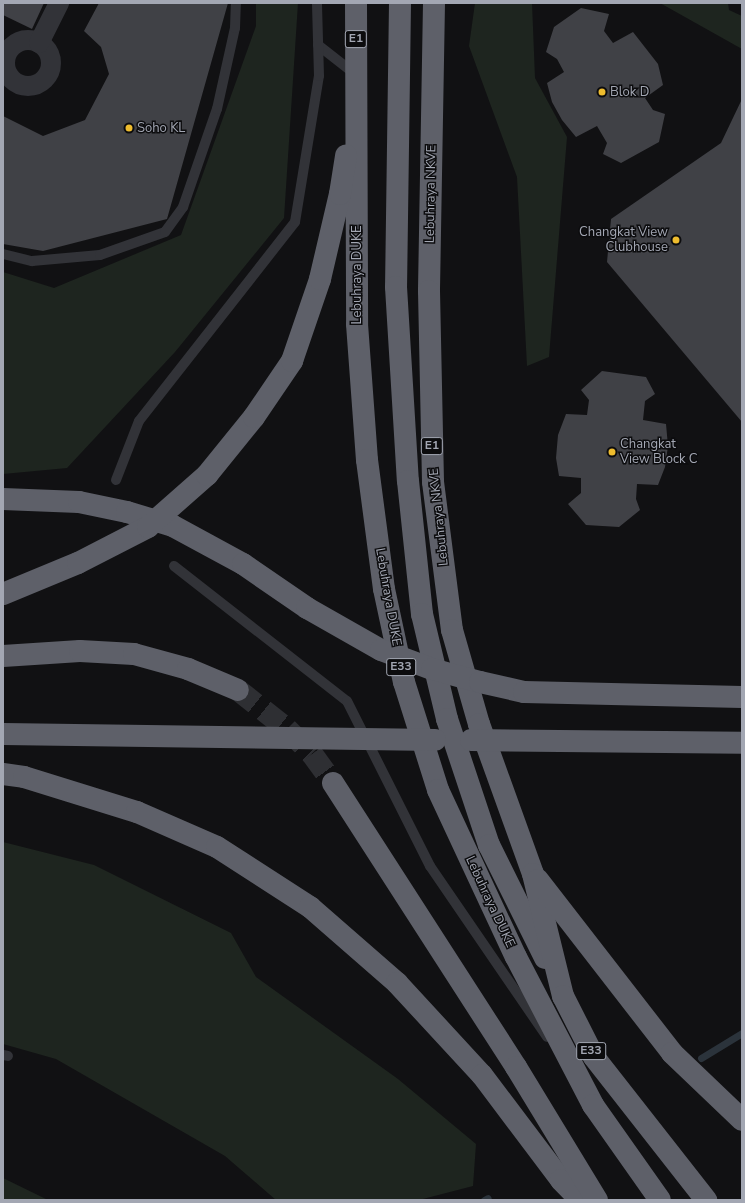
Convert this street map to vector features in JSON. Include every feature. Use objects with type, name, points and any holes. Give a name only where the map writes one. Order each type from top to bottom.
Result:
[{"type":"highway","name":"E1","points":[[356,3],[356,75]]},
{"type":"highway","name":"Lebuhraya DUKE","points":[[400,3],[396,287],[408,481],[422,614],[447,719],[489,845],[594,1057],[706,1200]]},
{"type":"highway","name":"Lebuhraya NKVE","points":[[434,3],[429,291],[433,482],[452,630],[479,724],[533,874]]},
{"type":"highway","points":[[3,594],[78,564],[148,527],[207,475],[271,392],[292,361],[320,279],[340,194],[356,75]]},
{"type":"highway","name":"Lebuhraya DUKE","points":[[356,75],[357,324],[367,460],[384,589],[404,682],[438,790],[516,957],[593,1105],[660,1200]]},
{"type":"highway","points":[[3,498],[78,502],[127,512],[172,526],[243,564],[307,608],[381,650],[432,669],[473,681],[524,692],[742,697]]},
{"type":"highway","points":[[3,656],[80,651],[134,654],[188,669],[238,690]]},
{"type":"highway","points":[[3,734],[742,743]]},
{"type":"highway","points":[[3,774],[24,777],[137,812],[217,847],[310,907],[398,983],[482,1075],[561,1180],[580,1200]]},
{"type":"highway","points":[[333,783],[516,1067],[597,1200]]},
{"type":"highway","points":[[533,874],[672,1053],[742,1120]]},
{"type":"highway","name":"Lebuhraya DUKE","points":[[533,874],[563,996]]},
{"type":"street","points":[[3,32],[30,42],[47,51],[50,66],[44,79],[38,83],[23,85],[16,82],[11,78],[4,64],[9,50],[30,42],[59,3]]},
{"type":"lane","points":[[3,254],[32,261],[100,255],[165,232],[183,207],[217,109],[235,28],[236,3]]},
{"type":"lane","points":[[116,480],[139,421],[295,222],[319,76],[317,3]]},
{"type":"lane","points":[[318,45],[356,75]]},
{"type":"lane","points":[[174,566],[347,701],[430,866],[593,1105]]},
{"type":"shaded area","points":[[256,3],[298,3],[284,218],[175,352],[67,468],[3,474],[3,272],[54,288],[181,235],[256,26]]},
{"type":"shaded area","points":[[475,3],[532,3],[535,78],[567,137],[549,357],[527,366],[517,177],[469,46]]},
{"type":"shaded area","points":[[660,3],[728,3],[729,10],[742,16],[742,49]]},
{"type":"shaded area","points":[[3,842],[94,865],[231,933],[256,977],[398,1079],[476,1144],[473,1186],[419,1200],[276,1200],[225,1156],[56,1059],[3,1044]]},
{"type":"shaded area","points":[[3,1178],[48,1200],[3,1200]]},
{"type":"building","points":[[3,3],[44,3],[32,29],[3,15]]},
{"type":"building","name":"Soho KL","points":[[99,3],[228,3],[167,219],[43,251],[3,244],[3,116],[43,136],[85,120],[109,74],[101,47],[84,31]]},
{"type":"building","name":"Blok D","points":[[581,8],[609,14],[604,31],[613,43],[633,32],[658,64],[663,85],[645,98],[653,110],[665,114],[659,142],[621,163],[603,154],[607,143],[597,126],[576,137],[562,120],[552,102],[547,83],[564,72],[557,59],[546,52],[554,27]]},
{"type":"building","name":"Changkat View Clubhouse","points":[[742,99],[742,422],[607,262],[611,219],[721,143]]},
{"type":"building","name":"Changkat View Block C","points":[[602,371],[646,377],[655,394],[645,401],[643,420],[666,424],[668,446],[665,467],[658,485],[637,484],[636,499],[640,510],[619,527],[586,525],[568,504],[581,493],[581,478],[559,476],[556,458],[558,435],[566,414],[587,415],[589,400],[581,390]]},
{"type":"waterway","points":[[701,1058],[742,1033]]},
{"type":"waterway","points":[[484,1200],[488,1198]]},
{"type":"tunnel","points":[[238,690],[287,729],[312,754],[333,783]]},
{"type":"place","name":"Blok D","points":[[602,92]]},
{"type":"place","name":"Soho KL","points":[[129,128]]},
{"type":"place","name":"Changkat View Clubhouse","points":[[676,240]]},
{"type":"place","name":"Changkat View Block C","points":[[612,452]]}]
